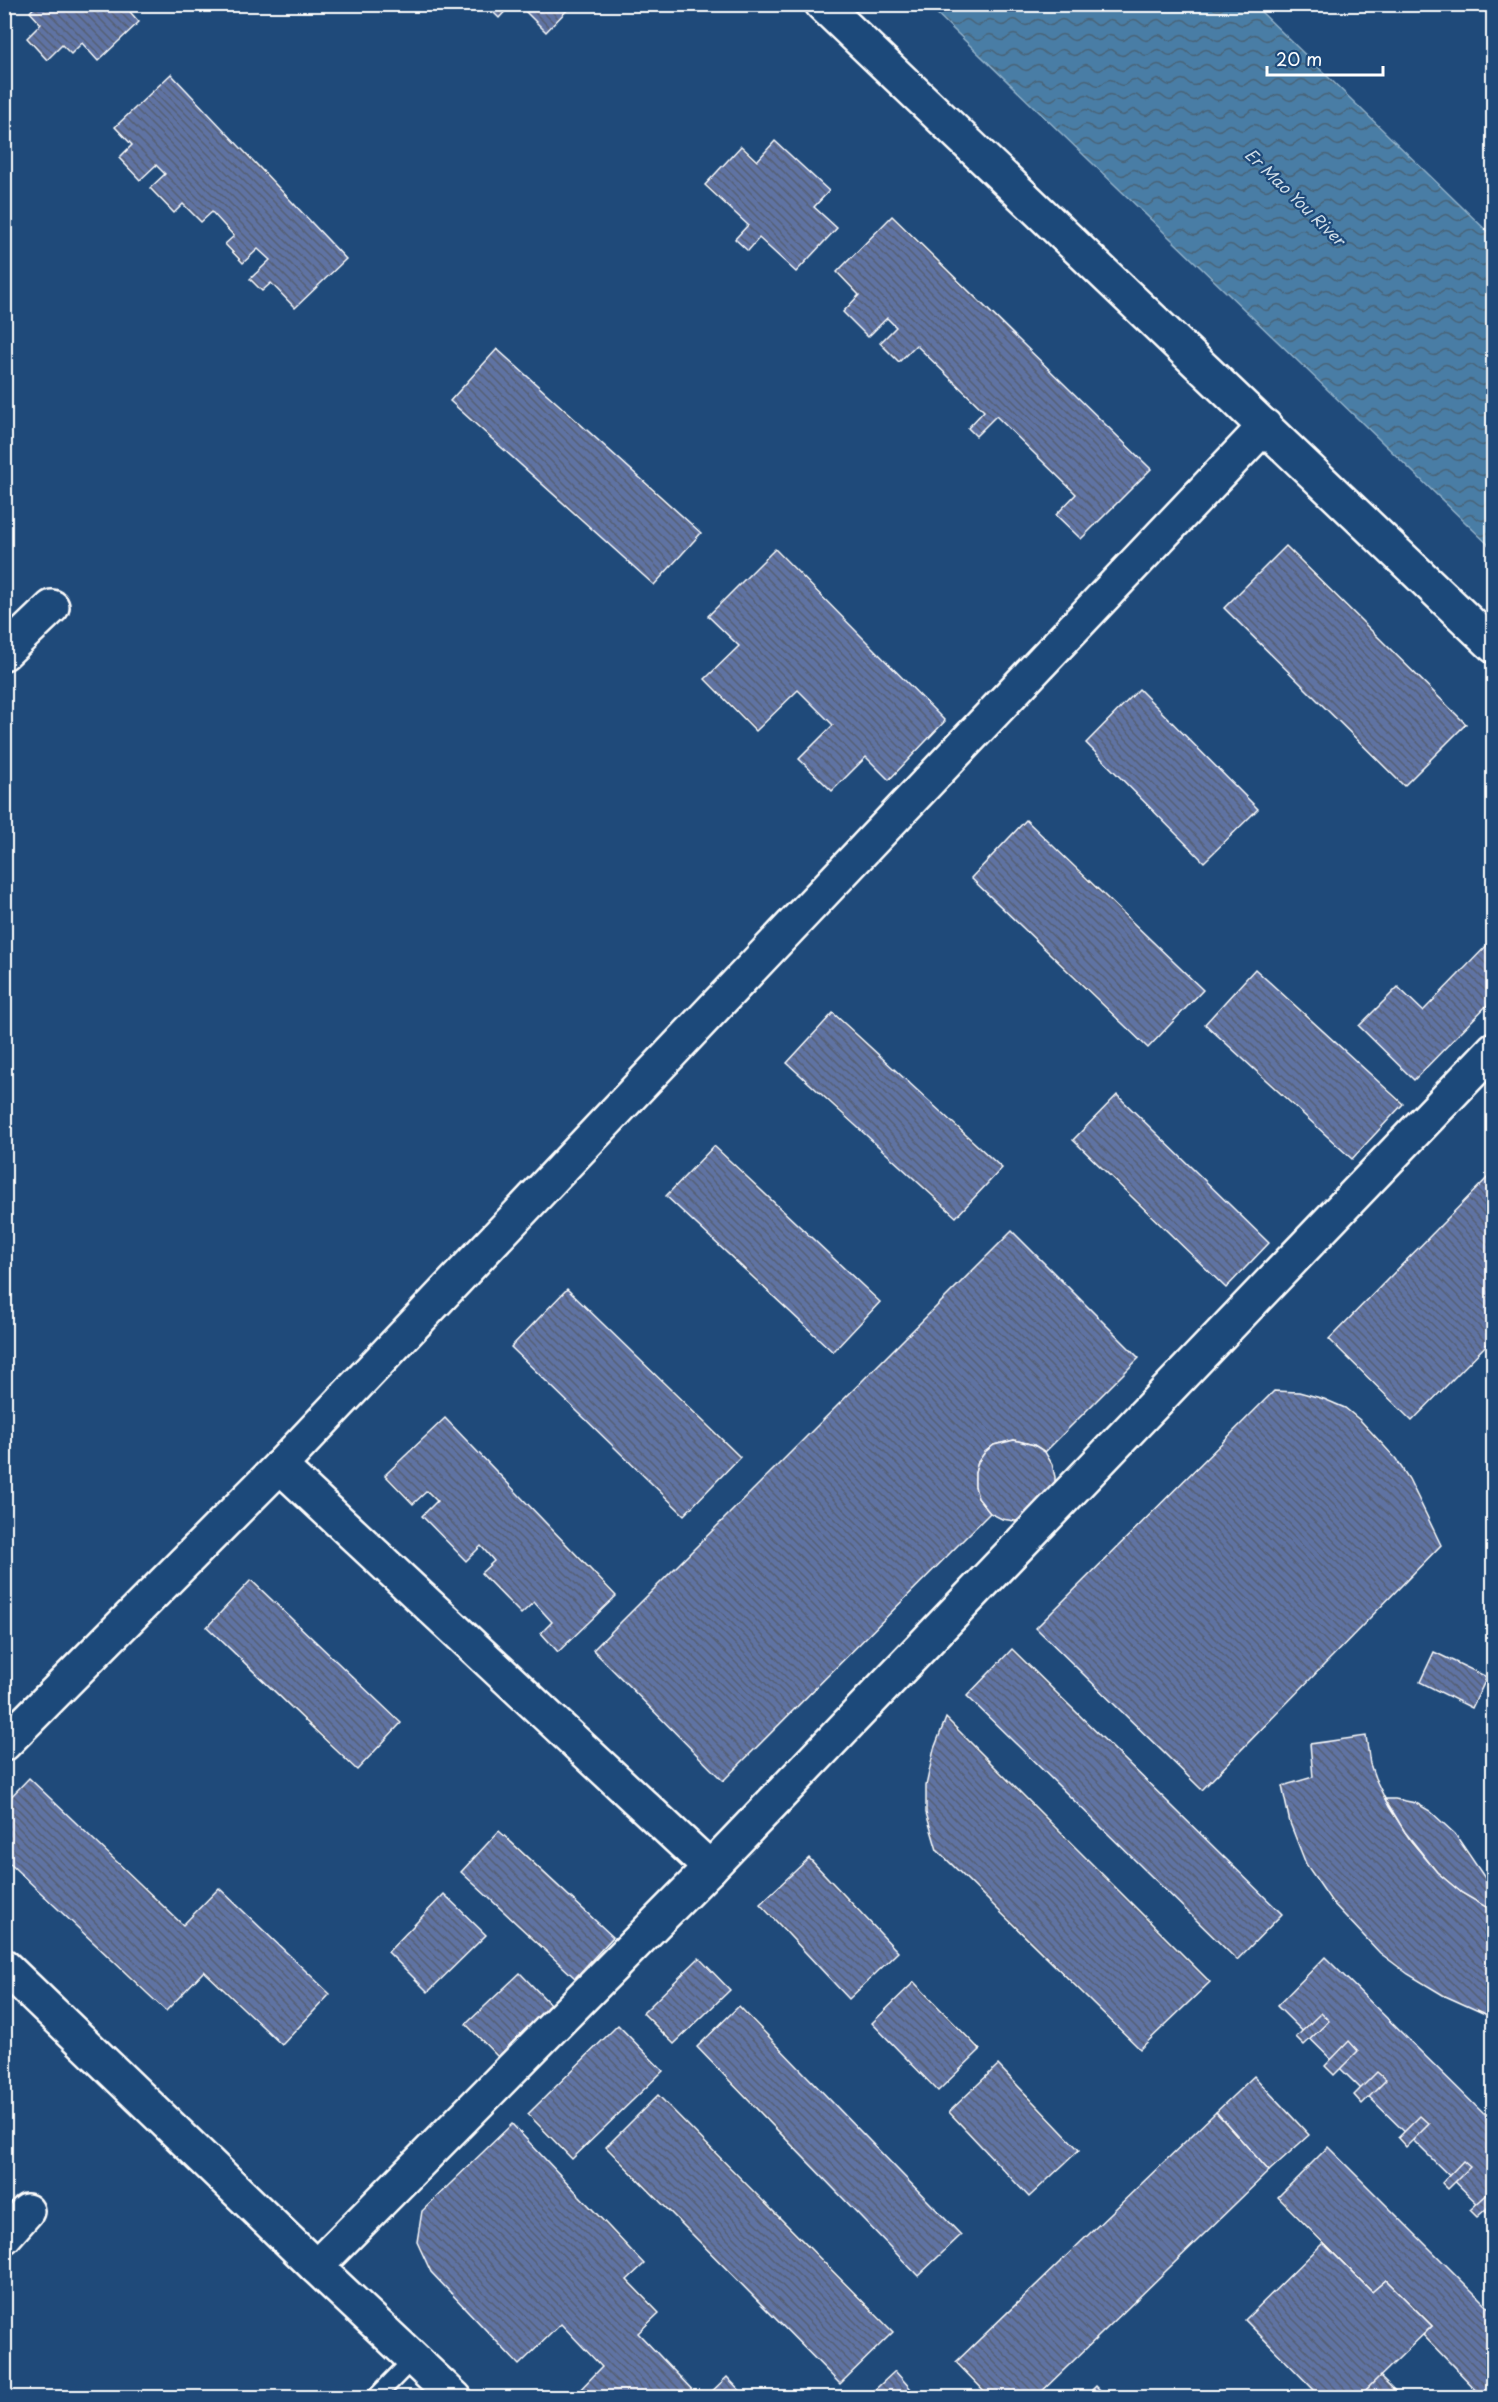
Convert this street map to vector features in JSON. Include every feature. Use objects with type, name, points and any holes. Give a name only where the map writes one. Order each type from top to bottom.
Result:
[{"type":"street","points":[[822,4],[1494,646]]},
{"type":"street","points":[[4,1744],[280,1466],[1265,426]]},
{"type":"street","points":[[4,653],[52,606]]},
{"type":"street","points":[[316,2267],[710,1868],[1494,1049]]},
{"type":"street","points":[[280,1466],[710,1868]]},
{"type":"street","points":[[4,1966],[316,2267],[455,2397]]},
{"type":"street","points":[[4,2237],[27,2211]]},
{"type":"lane","points":[[375,2397],[414,2358]]},
{"type":"water","name":"Er Mao You River","points":[[928,5],[1254,5],[1493,237],[1493,549]]},
{"type":"building","points":[[37,4],[90,4],[98,12],[106,4],[123,4],[139,22],[98,61],[82,43],[71,54],[62,45],[47,60],[27,38],[41,24],[30,12]]},
{"type":"building","points":[[485,4],[512,4],[499,18]]},
{"type":"building","points":[[518,4],[570,4],[571,6],[546,32]]},
{"type":"building","points":[[171,74],[346,259],[295,308],[271,283],[262,291],[250,279],[270,260],[258,249],[243,263],[225,244],[234,236],[212,212],[201,222],[183,204],[174,213],[150,188],[165,174],[156,165],[140,180],[119,158],[132,145],[115,127]]},
{"type":"building","points":[[775,141],[829,191],[814,207],[837,228],[796,272],[759,238],[748,251],[735,239],[748,225],[705,185],[741,146],[757,161]]},
{"type":"building","points":[[892,216],[1151,469],[1081,539],[1056,515],[1076,494],[996,416],[976,436],[968,428],[984,411],[916,345],[899,362],[880,343],[896,327],[887,318],[868,337],[843,312],[859,295],[837,272]]},
{"type":"building","points":[[497,349],[701,533],[654,585],[450,401]]},
{"type":"building","points":[[1286,546],[1466,724],[1404,786],[1224,608]]},
{"type":"building","points":[[775,549],[945,721],[889,780],[866,757],[832,791],[799,759],[833,725],[798,690],[756,731],[705,679],[739,646],[708,616]]},
{"type":"building","points":[[1139,689],[1258,809],[1204,862],[1086,743]]},
{"type":"building","points":[[1026,820],[1203,990],[1148,1048],[971,878]]},
{"type":"building","points":[[1494,938],[1494,998],[1414,1080],[1359,1026],[1398,987],[1423,1011]]},
{"type":"building","points":[[1255,969],[1403,1104],[1352,1159],[1205,1024]]},
{"type":"building","points":[[833,1013],[1002,1168],[956,1217],[787,1063]]},
{"type":"building","points":[[1117,1095],[1269,1243],[1226,1288],[1073,1140]]},
{"type":"building","points":[[714,1146],[880,1302],[833,1352],[666,1196]]},
{"type":"building","points":[[1494,1171],[1494,1337],[1412,1421],[1329,1339]]},
{"type":"building","points":[[1012,1231],[1139,1358],[1045,1452],[1034,1445],[1014,1440],[994,1445],[985,1452],[978,1462],[975,1486],[978,1498],[990,1513],[723,1781],[593,1650]]},
{"type":"building","points":[[567,1289],[740,1457],[684,1515],[511,1347]]},
{"type":"building","points":[[1274,1391],[1299,1392],[1324,1399],[1345,1408],[1361,1421],[1396,1459],[1409,1479],[1441,1545],[1202,1790],[1036,1628]]},
{"type":"building","points":[[445,1418],[616,1596],[558,1652],[541,1633],[552,1622],[534,1602],[521,1614],[481,1573],[494,1561],[481,1546],[466,1561],[422,1516],[437,1501],[427,1491],[413,1504],[385,1475]]},
{"type":"building","points":[[1014,1440],[1034,1445],[1045,1452],[1052,1464],[1055,1477],[1055,1490],[1029,1519],[1015,1521],[1002,1519],[990,1513],[978,1498],[975,1486],[978,1462],[985,1452],[994,1445]]},
{"type":"building","points":[[251,1580],[401,1723],[357,1770],[207,1627]]},
{"type":"building","points":[[1012,1649],[1282,1914],[1237,1960],[967,1696]]},
{"type":"building","points":[[1434,1652],[1487,1677],[1472,1708],[1420,1682]]},
{"type":"building","points":[[946,1718],[1210,1982],[1140,2049],[937,1850],[926,1813],[926,1786],[934,1749]]},
{"type":"building","points":[[1366,1736],[1370,1764],[1375,1778],[1389,1807],[1411,1841],[1437,1872],[1450,1883],[1462,1893],[1494,1911],[1494,2018],[1443,1995],[1408,1974],[1380,1953],[1332,1902],[1306,1864],[1290,1823],[1282,1786],[1313,1777],[1310,1744]]},
{"type":"building","points":[[29,1778],[183,1925],[219,1888],[330,1994],[282,2045],[204,1971],[166,2011],[4,1858],[4,1804]]},
{"type":"building","points":[[1385,1799],[1416,1803],[1430,1811],[1455,1834],[1485,1878],[1491,1910],[1462,1893],[1437,1872],[1405,1832]]},
{"type":"building","points":[[499,1831],[613,1937],[575,1978],[461,1872]]},
{"type":"building","points":[[809,1858],[898,1952],[849,1999],[760,1904]]},
{"type":"building","points":[[444,1894],[486,1935],[428,1992],[388,1952]]},
{"type":"building","points":[[1325,1957],[1494,2124],[1494,2220],[1277,2006]]},
{"type":"building","points":[[699,1958],[730,1990],[674,2044],[643,2013]]},
{"type":"building","points":[[520,1973],[551,2005],[498,2057],[466,2024]]},
{"type":"building","points":[[914,1982],[980,2050],[938,2091],[872,2023]]},
{"type":"building","points":[[739,2006],[961,2235],[918,2276],[697,2047]]},
{"type":"building","points":[[1321,2013],[1329,2021],[1304,2045],[1296,2037]]},
{"type":"building","points":[[618,2025],[663,2071],[572,2159],[528,2114]]},
{"type":"building","points":[[1349,2041],[1358,2051],[1334,2075],[1325,2066]]},
{"type":"building","points":[[998,2065],[1079,2150],[1029,2197],[949,2112]]},
{"type":"building","points":[[1377,2072],[1386,2080],[1362,2104],[1354,2095]]},
{"type":"building","points":[[1254,2076],[1309,2135],[1269,2171],[1216,2112]]},
{"type":"building","points":[[658,2095],[893,2332],[840,2384],[606,2147]]},
{"type":"building","points":[[1216,2112],[1269,2171],[1035,2398],[991,2398],[956,2362]]},
{"type":"building","points":[[1420,2116],[1429,2124],[1406,2147],[1398,2138]]},
{"type":"building","points":[[512,2124],[644,2264],[627,2280],[659,2313],[638,2333],[700,2398],[572,2398],[602,2367],[561,2324],[519,2365],[431,2272],[417,2242],[422,2211]]},
{"type":"building","points":[[1328,2147],[1494,2313],[1494,2398],[1484,2398],[1423,2335],[1432,2326],[1386,2280],[1372,2292],[1278,2197]]},
{"type":"building","points":[[1463,2161],[1470,2167],[1448,2189],[1442,2183]]},
{"type":"building","points":[[1494,2188],[1494,2202],[1477,2217],[1470,2210]]},
{"type":"building","points":[[1323,2243],[1372,2292],[1386,2280],[1432,2326],[1358,2398],[1322,2398],[1245,2320]]},
{"type":"building","points":[[895,2371],[919,2398],[866,2398]]},
{"type":"building","points":[[1380,2376],[1402,2398],[1358,2398]]},
{"type":"building","points":[[727,2377],[747,2398],[705,2398]]},
{"type":"building","points":[[1096,2386],[1108,2398],[1084,2398]]}]
